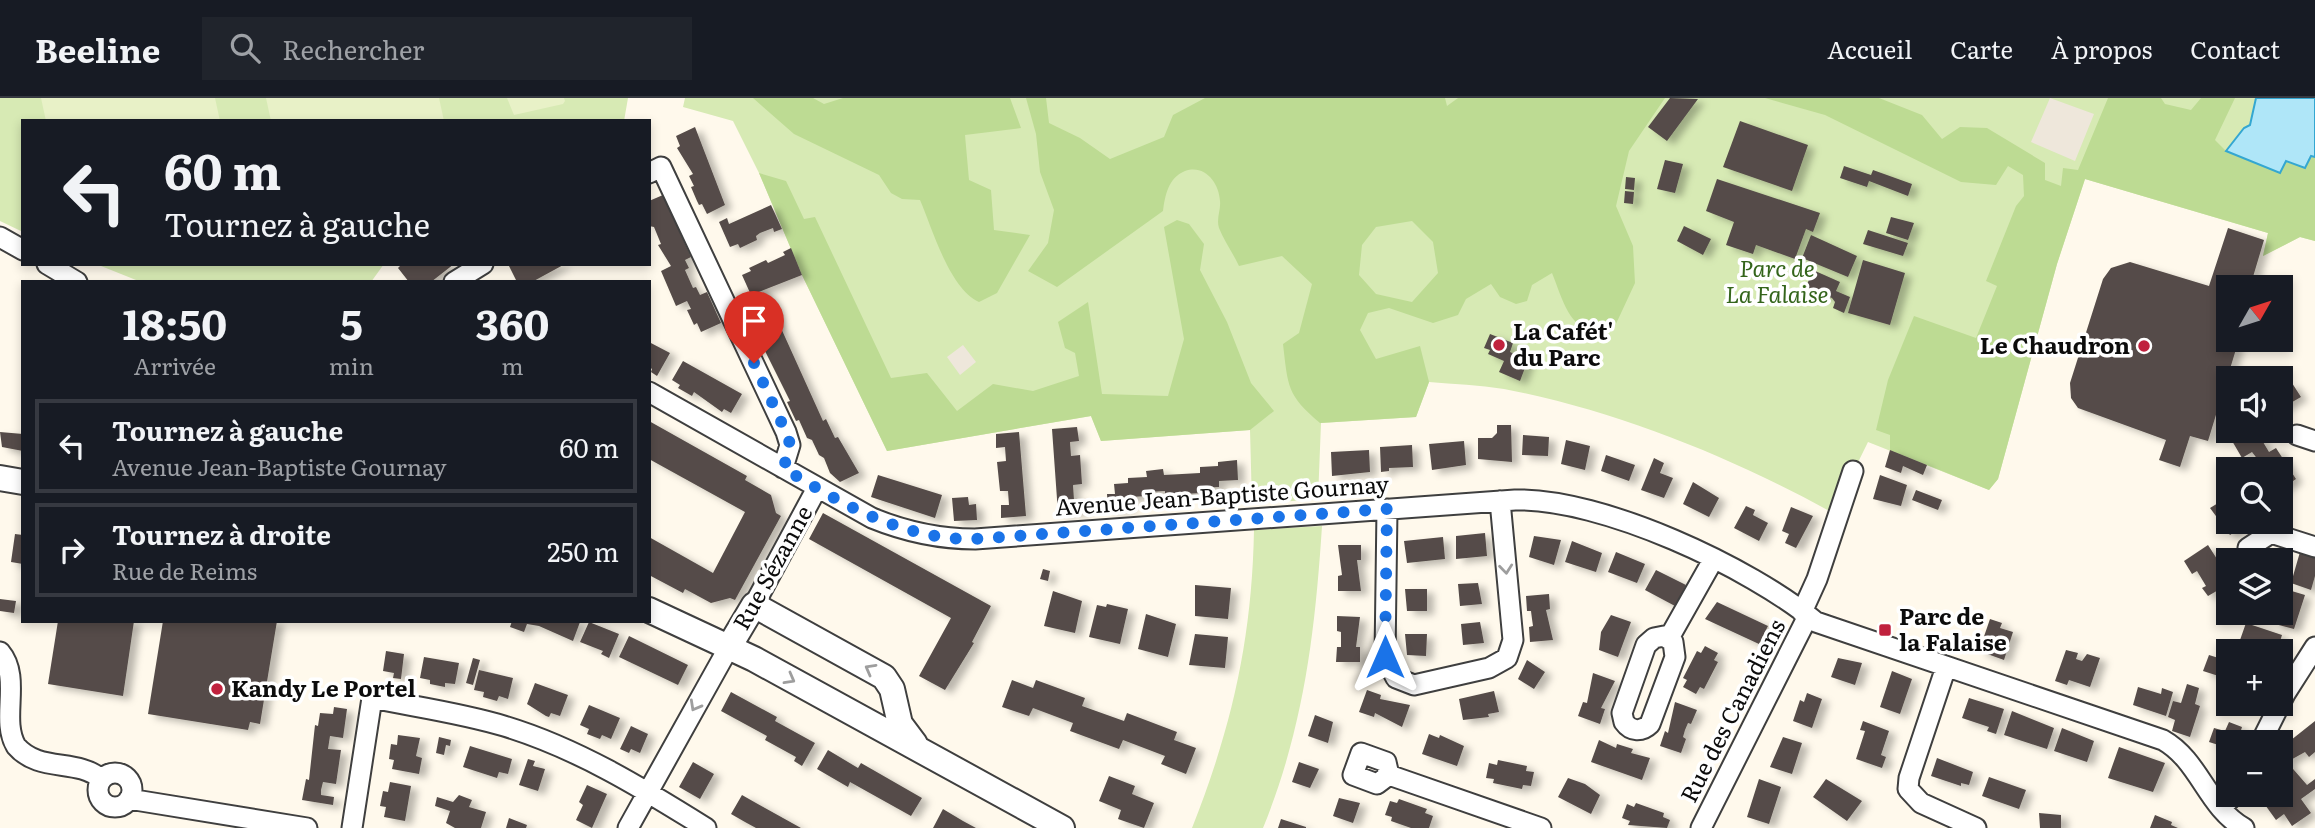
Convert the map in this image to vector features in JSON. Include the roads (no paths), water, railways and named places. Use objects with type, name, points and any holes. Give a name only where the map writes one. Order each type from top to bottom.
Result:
[{"type":"street","points":[[655,170],[786,432],[790,445],[783,468]]},
{"type":"street","points":[[0,237],[21,249]]},
{"type":"street","points":[[50,266],[74,280]]},
{"type":"street","points":[[457,280],[480,266]]},
{"type":"street","name":"Avenue Jean-Baptiste Gournay","points":[[651,393],[817,488],[890,525],[965,539],[1500,501],[1537,500],[1597,512],[1658,534],[1713,560],[1786,599],[1816,622],[2163,740],[2216,789]]},
{"type":"street","name":"Rue des Canadiens","points":[[1701,828],[1805,614],[1853,471]]},
{"type":"street","points":[[0,478],[21,482]]},
{"type":"street","name":"Rue Sézanne","points":[[729,648],[817,488]]},
{"type":"street","points":[[1387,509],[1385,657],[1388,669],[1396,678],[1414,685],[1489,668],[1504,662],[1510,653],[1513,640],[1500,501]]},
{"type":"street","points":[[2248,548],[2271,533],[2315,547]]},
{"type":"street","points":[[1669,638],[1713,560]]},
{"type":"street","points":[[754,605],[884,677],[891,685],[900,724],[915,744]]},
{"type":"street","points":[[651,611],[915,744],[1062,828]]},
{"type":"street","points":[[2267,730],[2315,647]]},
{"type":"street","points":[[628,828],[729,648]]},
{"type":"street","points":[[0,652],[8,665],[8,731],[16,746],[36,761],[88,771],[101,779],[98,793],[106,804],[119,806],[130,799],[303,828]]},
{"type":"street","points":[[1946,667],[1909,778],[1908,789],[1921,803],[1976,828]]},
{"type":"street","points":[[352,828],[372,698],[506,727],[583,757],[648,792],[706,828]]},
{"type":"street","points":[[868,722],[883,718],[894,698]]},
{"type":"street","points":[[1389,775],[1541,828]]},
{"type":"street","name":"Avenue Jean-Baptiste Gournay","points":[[2232,807],[2244,828]]},
{"type":"water","points":[[2256,98],[2315,98],[2315,157],[2311,156],[2305,168],[2286,161],[2280,173],[2226,151],[2244,128],[2250,125]]},
{"type":"place","name":"La Cafét' du Parc","points":[[1499,345]]},
{"type":"place","name":"Le Chaudron","points":[[2144,346]]},
{"type":"place","name":"Parc de la Falaise","points":[[1885,630]]},
{"type":"place","name":"Kandy Le Portel","points":[[217,689]]},
{"type":"park label","name":"Parc de La Falaise","points":[[1777,282]]}]
